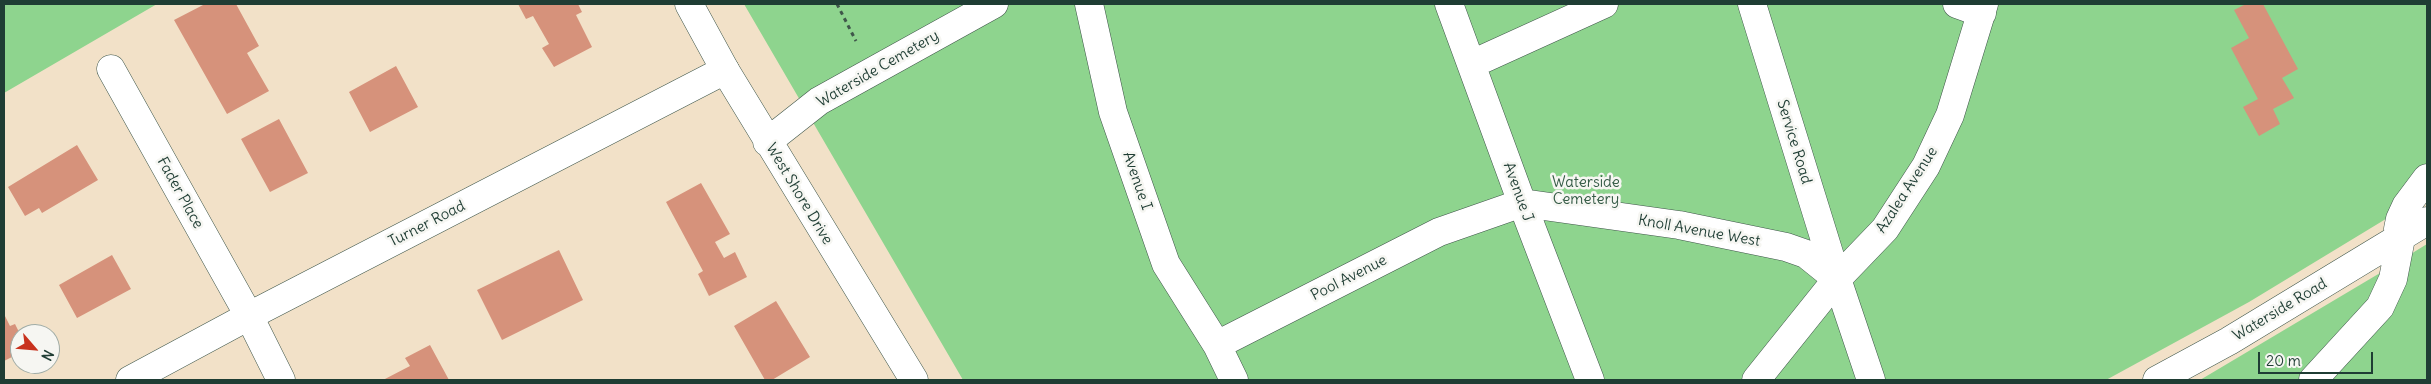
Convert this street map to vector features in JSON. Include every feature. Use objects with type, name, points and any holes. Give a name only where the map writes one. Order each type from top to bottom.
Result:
[{"type":"street","name":"West Shore Drive","points":[[689,4],[767,142],[914,380]]},
{"type":"street","name":"Waterside Cemetery","points":[[767,142],[819,101],[994,4]]},
{"type":"street","name":"Avenue I","points":[[1089,4],[1113,112],[1166,264],[1216,345]]},
{"type":"street","name":"Avenue J","points":[[1449,4],[1522,204],[1590,380]]},
{"type":"street","points":[[1472,64],[1604,4]]},
{"type":"street","name":"Service Road","points":[[1752,4],[1837,279],[1871,380]]},
{"type":"street","points":[[1957,4],[1983,8]]},
{"type":"street","name":"Azalea Avenue","points":[[1756,380],[1837,279],[1885,229],[1926,166],[1950,116],[1983,8]]},
{"type":"street","name":"Fader Place","points":[[112,69],[249,316],[281,380]]},
{"type":"street","name":"Turner Road","points":[[130,380],[249,316],[725,70]]},
{"type":"street","points":[[2314,380],[2380,308],[2393,279],[2401,238],[2398,229],[2406,206],[2427,178]]},
{"type":"street","name":"Pool Avenue","points":[[1216,345],[1438,232],[1522,204]]},
{"type":"street","name":"Knoll Avenue West","points":[[1522,204],[1679,226],[1786,247],[1806,254],[1837,279]]},
{"type":"street","name":"Waterside Road","points":[[2157,380],[2229,341],[2427,222]]},
{"type":"street","points":[[1216,345],[1234,380]]},
{"type":"path","points":[[837,4],[872,71]]},
{"type":"green space","points":[[4,4],[157,4],[4,93]]},
{"type":"green space","name":"Waterside Cemetery","points":[[744,4],[2427,4],[2427,194],[2249,302],[2106,380],[963,380]]},
{"type":"green space","points":[[2427,244],[2427,380],[2200,380],[2380,273]]},
{"type":"building","points":[[205,4],[236,4],[259,46],[247,53],[269,91],[227,114],[174,20]]},
{"type":"building","points":[[518,4],[578,4],[582,12],[576,15],[592,47],[554,67],[542,48],[549,44],[533,16],[526,19]]},
{"type":"building","points":[[2246,4],[2263,4],[2298,69],[2282,78],[2294,98],[2273,109],[2280,124],[2259,136],[2243,107],[2258,99],[2231,48],[2249,38],[2234,10]]},
{"type":"building","points":[[396,66],[418,107],[370,132],[349,92]]},
{"type":"building","points":[[279,119],[308,173],[270,192],[241,139]]},
{"type":"building","points":[[77,145],[98,180],[42,213],[39,208],[25,216],[8,187]]},
{"type":"building","points":[[701,183],[730,234],[715,242],[724,258],[735,252],[747,277],[709,296],[698,274],[703,271],[666,202]]},
{"type":"building","points":[[559,250],[583,300],[502,340],[477,290]]},
{"type":"building","points":[[112,255],[131,289],[77,318],[59,285]]},
{"type":"building","points":[[776,301],[810,357],[772,380],[765,380],[734,326]]},
{"type":"building","points":[[4,314],[10,326],[10,358],[4,361]]},
{"type":"building","points":[[430,345],[449,380],[383,380],[410,366],[405,358]]}]
